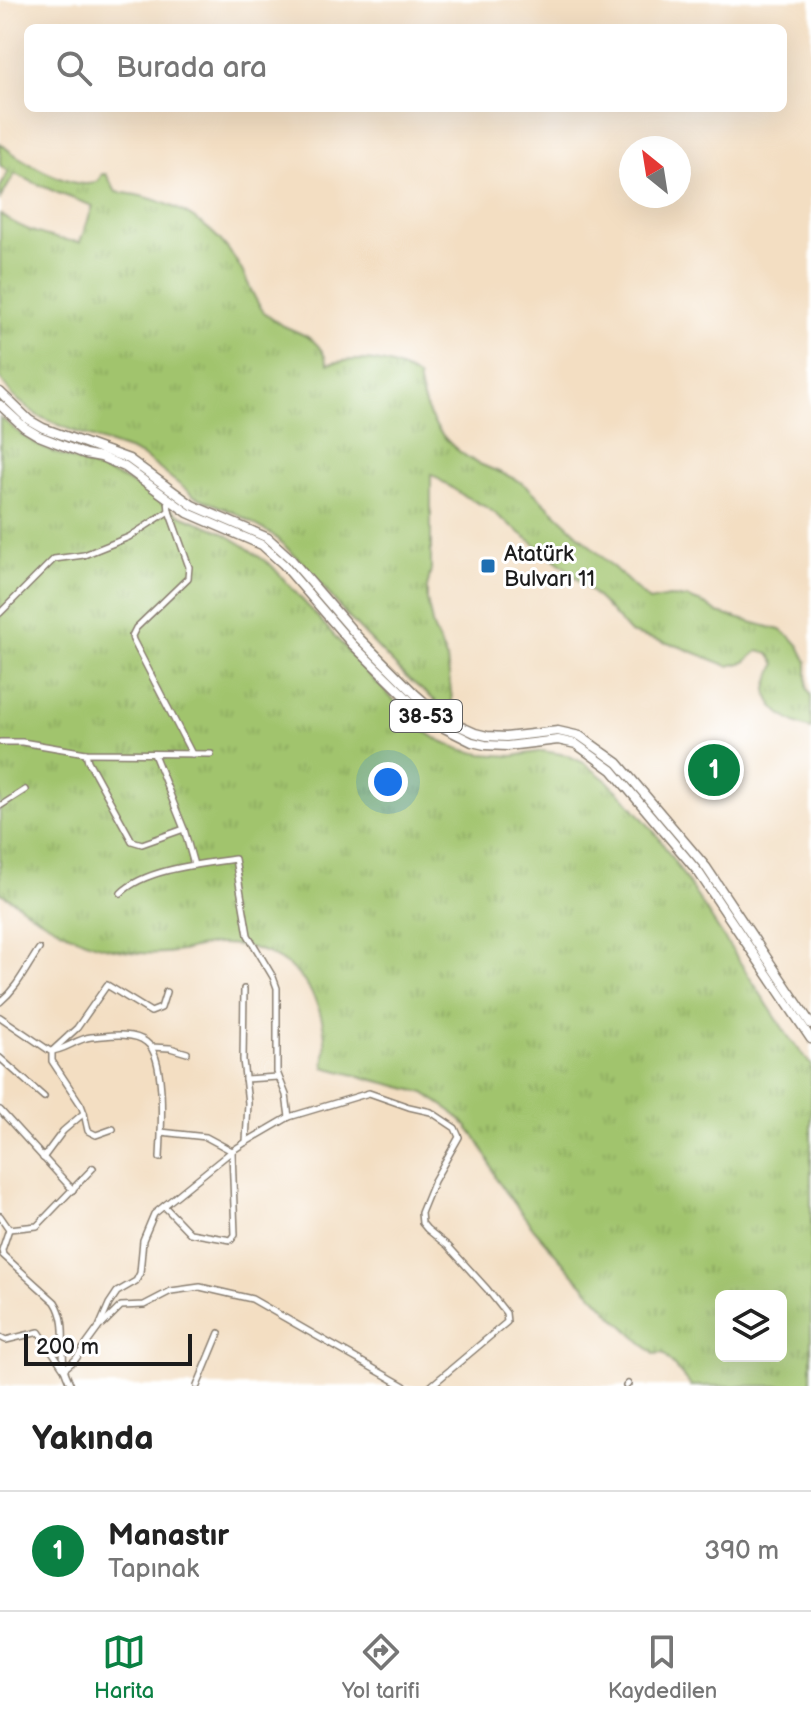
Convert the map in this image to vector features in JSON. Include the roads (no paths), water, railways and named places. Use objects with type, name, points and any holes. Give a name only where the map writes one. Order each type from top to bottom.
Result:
[{"type":"main road","name":"38-53","points":[[0,392],[29,420],[43,428],[129,459],[192,505],[268,538],[290,558],[359,638],[444,719],[487,736],[558,731],[580,736],[618,763],[706,867],[811,1024]]},
{"type":"main road","name":"38-53","points":[[0,405],[39,436],[125,467],[188,513],[262,545],[283,564],[352,644],[440,726],[485,745],[507,746],[558,740],[576,744],[612,770],[699,873],[811,1039]]},
{"type":"street","points":[[168,499],[169,511],[189,567],[188,578],[136,628],[132,636],[192,754]]},
{"type":"street","points":[[0,613],[54,559],[84,555],[129,537],[169,511]]},
{"type":"street","points":[[0,742],[22,742],[86,753],[211,754]]},
{"type":"street","points":[[86,753],[132,841],[142,844],[184,829]]},
{"type":"street","points":[[154,754],[184,829],[194,865]]},
{"type":"street","points":[[0,806],[25,790]]},
{"type":"street","points":[[121,893],[142,878],[235,859],[248,935],[277,988],[276,1066],[286,1095],[289,1117]]},
{"type":"street","points":[[0,1002],[20,981],[39,949]]},
{"type":"street","points":[[113,1129],[96,1135],[88,1129],[84,1113],[52,1061],[52,1051],[82,1021],[107,985],[151,1012],[162,1006],[166,992]]},
{"type":"street","points":[[244,989],[243,1029],[248,1103],[246,1142]]},
{"type":"street","points":[[0,1017],[52,1051],[82,1039],[109,1036],[145,1040],[151,1047],[160,1080],[160,1158]]},
{"type":"street","points":[[151,1047],[187,1053]]},
{"type":"street","points":[[0,1058],[44,1097]]},
{"type":"street","points":[[245,1079],[278,1077]]},
{"type":"street","points":[[99,1327],[117,1292],[136,1281],[140,1273],[143,1240],[154,1214],[232,1151],[289,1117],[369,1093],[431,1112],[455,1128],[459,1137],[434,1181],[421,1213],[422,1223],[448,1246],[506,1313],[507,1322],[431,1386]]},
{"type":"street","points":[[0,1110],[73,1190]]},
{"type":"street","points":[[43,1158],[63,1131],[84,1113]]},
{"type":"street","points":[[161,1132],[206,1137],[232,1151]]},
{"type":"street","points":[[164,1206],[190,1233],[231,1240],[236,1232],[232,1151]]},
{"type":"street","points":[[9,1229],[37,1226],[93,1168]]},
{"type":"street","points":[[0,1216],[9,1229]]},
{"type":"street","points":[[9,1229],[3,1255],[55,1302],[61,1314],[64,1369]]},
{"type":"street","points":[[64,1369],[121,1306],[144,1305],[171,1291],[200,1287],[252,1299],[404,1386]]},
{"type":"street","points":[[0,1337],[6,1340],[39,1332],[64,1369],[71,1386]]},
{"type":"street","points":[[197,1386],[219,1333]]},
{"type":"place","name":"Atatürk Bulvarı 11","points":[[488,566]]},
{"type":"place","name":"Manastır","points":[[714,770]]}]
